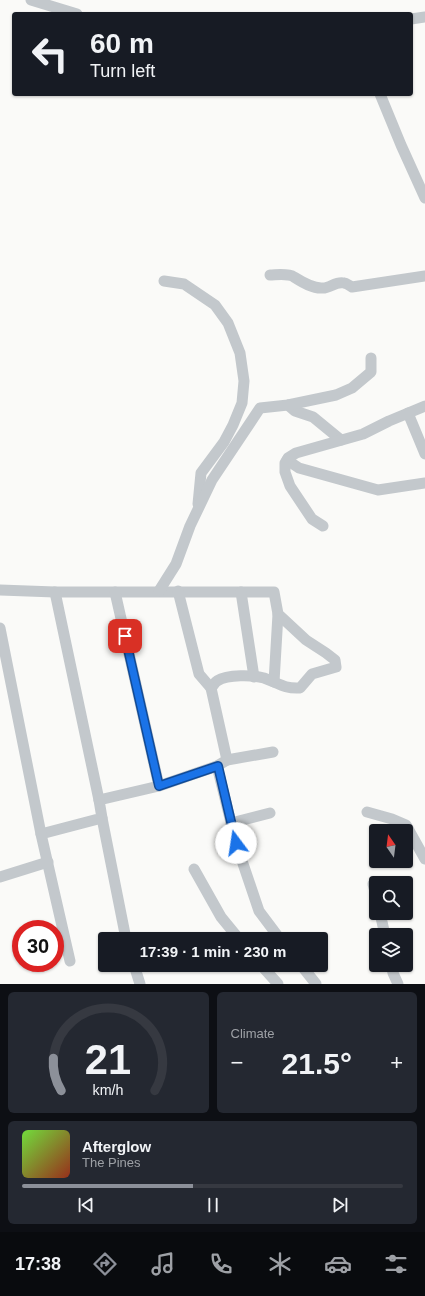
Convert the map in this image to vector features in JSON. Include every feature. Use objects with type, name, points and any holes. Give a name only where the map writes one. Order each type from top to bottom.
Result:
[{"type":"street","points":[[31,0],[70,12]]},
{"type":"street","points":[[413,19],[425,17]]},
{"type":"street","points":[[381,96],[401,145],[422,180],[425,198]]},
{"type":"street","points":[[270,275],[288,275],[314,287],[323,288],[344,282],[352,287],[425,276]]},
{"type":"street","points":[[164,281],[184,284],[215,305],[228,323],[240,353],[244,381],[242,403],[224,442],[200,473],[198,509]]},
{"type":"street","points":[[159,591],[176,564],[190,526],[212,480],[260,408],[288,405],[336,395],[352,388],[370,372],[371,358]]},
{"type":"street","points":[[288,405],[295,410],[313,417],[341,440]]},
{"type":"street","points":[[323,526],[312,519],[290,486],[284,472],[285,463],[287,460],[296,453],[363,434],[425,406]]},
{"type":"street","points":[[408,413],[425,454]]},
{"type":"street","points":[[287,460],[299,468],[378,490],[425,483]]},
{"type":"street","points":[[0,590],[54,592],[274,592],[278,614],[274,682]]},
{"type":"street","points":[[54,592],[99,800],[125,932]]},
{"type":"street","points":[[115,592],[159,786]]},
{"type":"street","points":[[178,592],[199,674],[211,688],[231,823],[236,843],[259,911],[275,932]]},
{"type":"street","points":[[241,592],[254,677]]},
{"type":"street","points":[[211,688],[217,681],[236,675],[262,678],[290,689],[300,688],[312,674],[336,667],[335,660],[306,640],[278,614]]},
{"type":"street","points":[[0,628],[41,834],[70,961]]},
{"type":"street","points":[[99,800],[159,786],[222,763],[274,752]]},
{"type":"street","points":[[368,812],[406,825],[425,859]]},
{"type":"street","points":[[231,823],[270,813]]},
{"type":"street","points":[[41,834],[102,818]]},
{"type":"street","points":[[0,877],[48,862]]},
{"type":"street","points":[[194,869],[221,917],[233,932]]},
{"type":"street","points":[[136,972],[140,984]]},
{"type":"street","points":[[267,972],[278,984]]},
{"type":"street","points":[[307,972],[316,984]]},
{"type":"street","points":[[393,972],[398,984]]},
{"type":"route","points":[[125,636],[159,786],[218,766],[236,843]]}]
